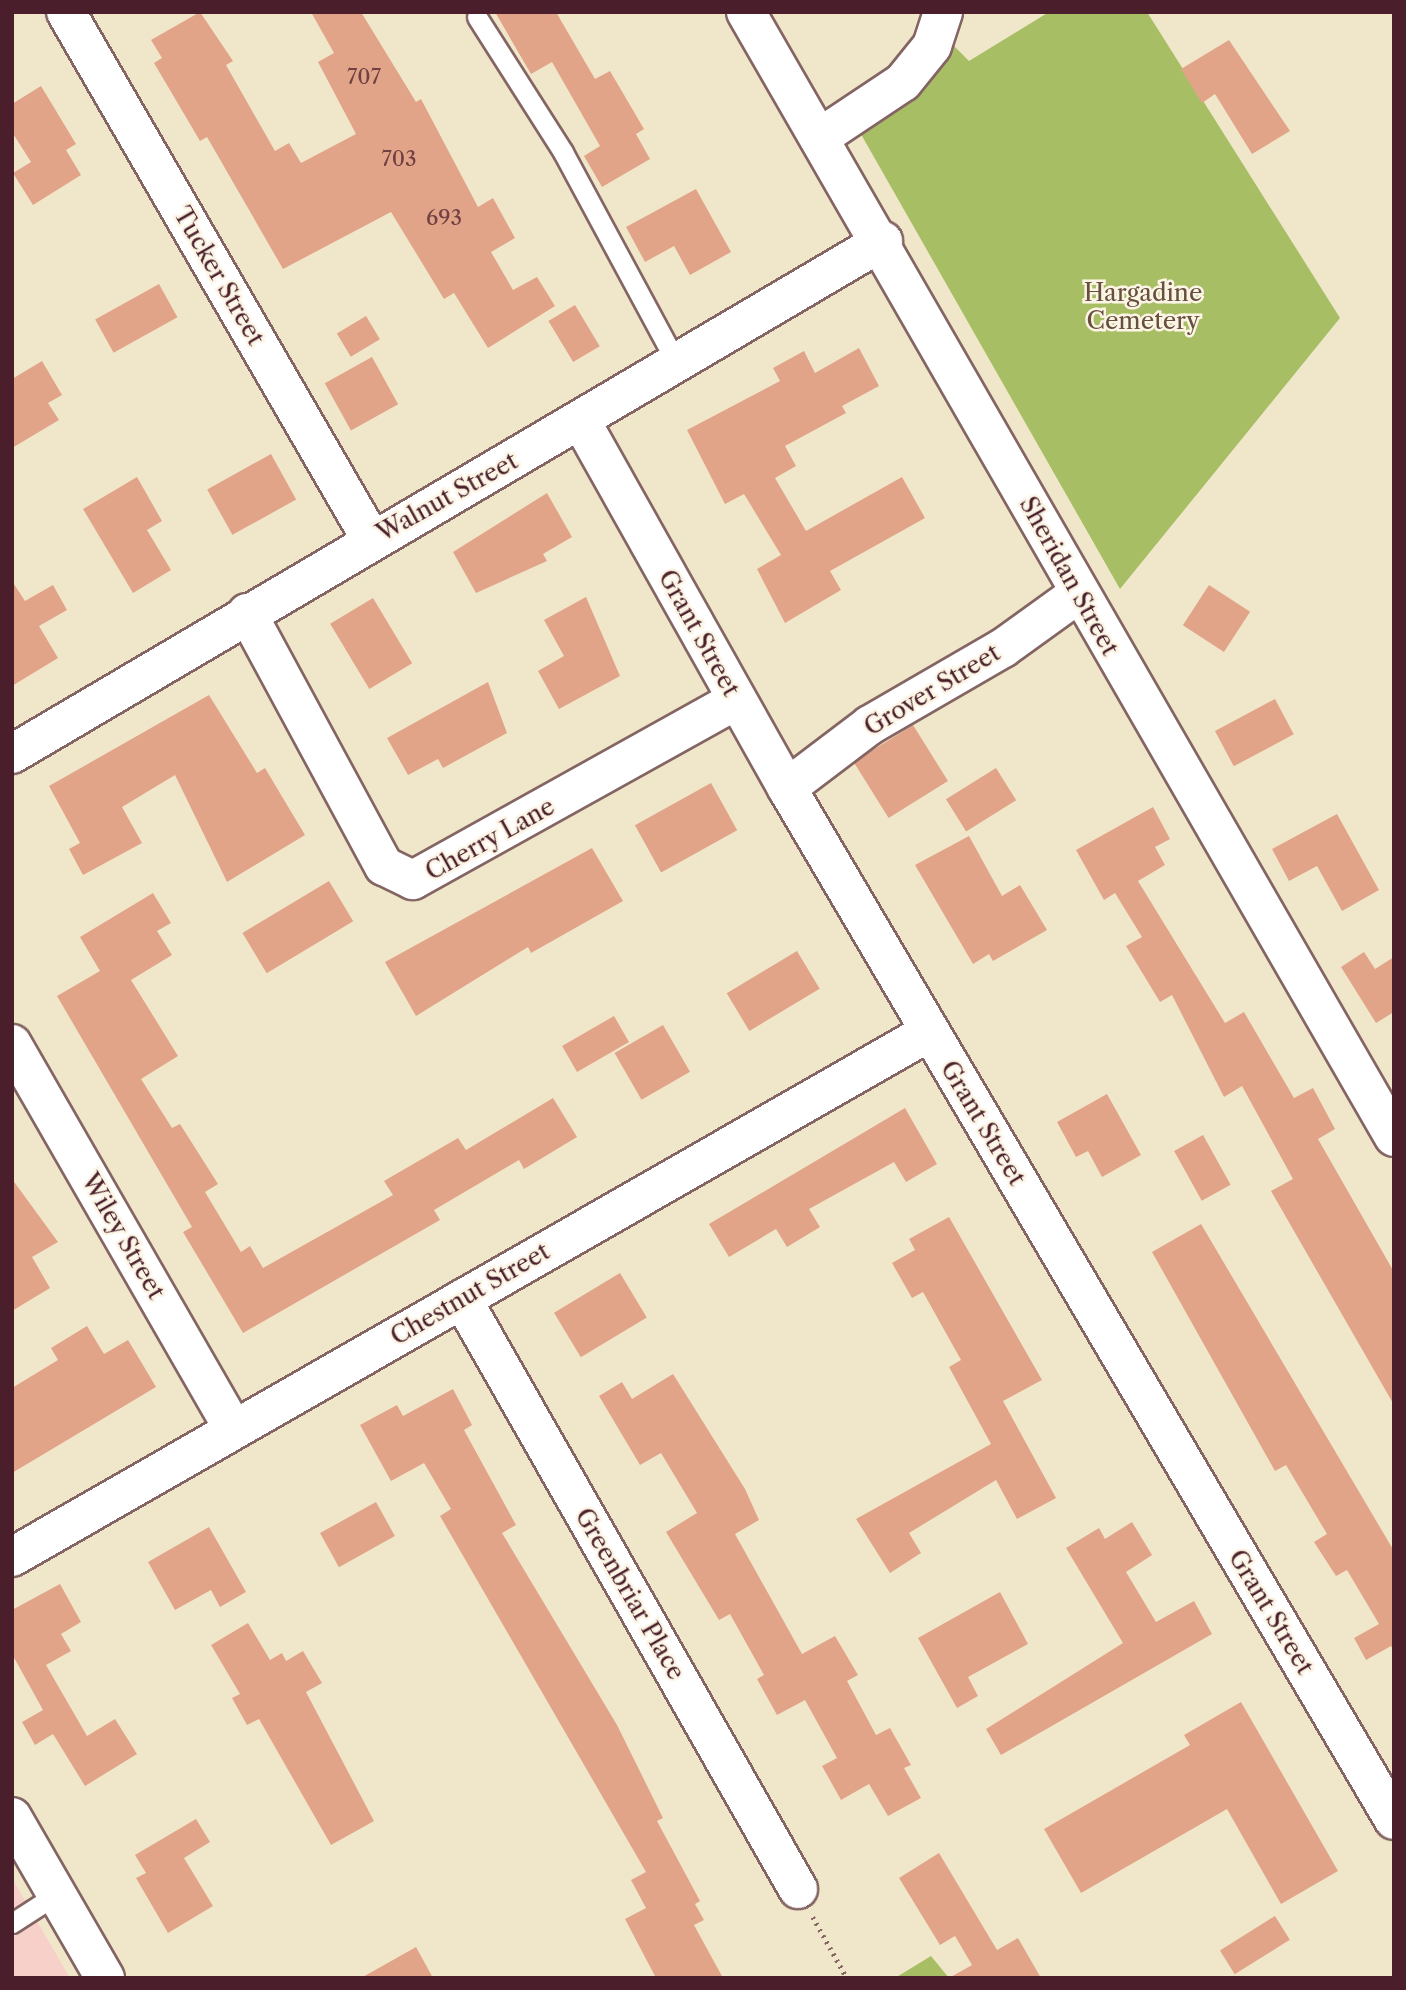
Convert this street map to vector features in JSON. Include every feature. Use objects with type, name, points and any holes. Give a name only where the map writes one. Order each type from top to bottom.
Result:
[{"type":"street","name":"Tucker Street","points":[[66,12],[371,539]]},
{"type":"street","name":"Sheridan Street","points":[[746,12],[883,241],[1077,594],[1394,1138]]},
{"type":"street","points":[[819,138],[903,82],[932,46],[943,12]]},
{"type":"street","name":"Walnut Street","points":[[12,754],[371,539],[581,421],[883,241]]},
{"type":"street","name":"Grant Street","points":[[581,421],[787,788],[1394,1820]]},
{"type":"street","name":"Grover Street","points":[[787,788],[870,726],[1003,648],[1077,594]]},
{"type":"street","name":"Cherry Lane","points":[[247,613],[384,866],[413,880],[736,700]]},
{"type":"street","name":"Chestnut Street","points":[[12,1557],[929,1031]]},
{"type":"street","name":"Wiley Street","points":[[12,1044],[233,1429]]},
{"type":"street","name":"Greenbriar Place","points":[[462,1299],[798,1889]]},
{"type":"street","points":[[12,1817],[105,1978]]},
{"type":"lane","points":[[477,17],[563,152],[677,364]]},
{"type":"lane","points":[[12,1923],[57,1894]]},
{"type":"path","points":[[798,1889],[846,1978]]},
{"type":"shaded area","points":[[12,1878],[70,1978],[12,1978]]},
{"type":"green space","name":"Hargadine Cemetery","points":[[1049,12],[1147,12],[1340,318],[1120,589],[858,129],[952,44],[969,61]]},
{"type":"green space","points":[[931,1956],[949,1978],[895,1978]]},
{"type":"building","points":[[200,12],[233,61],[226,65],[275,151],[289,143],[301,163],[356,134],[318,62],[334,53],[311,12],[361,12],[416,102],[421,99],[478,207],[493,198],[515,238],[491,252],[513,290],[537,277],[555,306],[488,348],[454,293],[444,299],[391,212],[283,269],[207,137],[200,141],[154,63],[162,58],[151,40]]},
{"type":"building","points":[[495,12],[556,12],[595,79],[610,71],[644,129],[636,134],[650,159],[602,187],[584,156],[600,146],[552,62],[531,74]]},
{"type":"building","points":[[1229,40],[1290,131],[1252,154],[1215,94],[1202,103],[1181,69]]},
{"type":"building","points":[[41,86],[76,144],[66,150],[81,175],[33,205],[13,173],[31,162],[12,132],[12,104]]},
{"type":"building","points":[[696,189],[731,252],[690,275],[674,246],[645,262],[626,227]]},
{"type":"building","points":[[159,284],[177,317],[114,353],[95,319]]},
{"type":"building","points":[[575,305],[600,346],[573,362],[548,321]]},
{"type":"building","points":[[366,316],[380,339],[351,357],[337,334]]},
{"type":"building","points":[[859,348],[879,386],[842,406],[846,413],[785,446],[796,466],[775,478],[806,531],[902,477],[925,518],[830,571],[841,590],[785,623],[757,569],[781,555],[744,494],[725,504],[687,430],[780,381],[773,368],[804,351],[815,373]]},
{"type":"building","points":[[372,357],[398,404],[351,430],[325,383]]},
{"type":"building","points":[[42,361],[62,395],[48,403],[59,420],[12,448],[12,379]]},
{"type":"building","points":[[271,454],[296,499],[232,535],[207,489]]},
{"type":"building","points":[[137,477],[162,521],[147,530],[171,570],[133,593],[83,509]]},
{"type":"building","points":[[547,493],[572,537],[543,554],[547,561],[476,593],[453,552]]},
{"type":"building","points":[[12,581],[25,601],[53,585],[67,610],[39,626],[58,658],[12,686]]},
{"type":"building","points":[[1209,585],[1250,612],[1224,652],[1183,625]]},
{"type":"building","points":[[586,597],[620,676],[559,709],[538,671],[564,656],[544,620]]},
{"type":"building","points":[[373,598],[412,663],[369,689],[330,624]]},
{"type":"building","points":[[488,682],[507,733],[443,768],[438,759],[408,775],[387,738]]},
{"type":"building","points":[[209,695],[257,773],[265,768],[305,835],[227,882],[175,775],[122,807],[142,843],[83,875],[69,849],[80,843],[49,786]]},
{"type":"building","points":[[1275,699],[1294,734],[1234,766],[1215,731]]},
{"type":"building","points":[[913,725],[948,781],[889,818],[854,762]]},
{"type":"building","points":[[996,768],[1016,800],[966,831],[946,799]]},
{"type":"building","points":[[711,783],[737,830],[661,872],[635,825]]},
{"type":"building","points":[[1153,807],[1170,839],[1155,847],[1165,865],[1138,881],[1225,1023],[1244,1012],[1294,1098],[1313,1088],[1335,1129],[1318,1139],[1394,1272],[1394,1405],[1271,1191],[1293,1179],[1242,1086],[1224,1097],[1172,995],[1160,1002],[1126,946],[1142,937],[1115,893],[1104,900],[1076,850]]},
{"type":"building","points":[[1337,814],[1379,890],[1342,911],[1317,866],[1289,881],[1272,849]]},
{"type":"building","points":[[969,836],[1002,896],[1020,885],[1047,930],[993,961],[989,954],[973,964],[915,865]]},
{"type":"building","points":[[592,848],[623,901],[531,953],[528,947],[416,1016],[385,962]]},
{"type":"building","points":[[329,881],[353,921],[267,973],[242,933]]},
{"type":"building","points":[[153,893],[171,923],[157,931],[172,955],[131,980],[178,1056],[141,1079],[172,1128],[180,1124],[218,1184],[205,1192],[241,1252],[250,1246],[263,1268],[393,1195],[384,1181],[458,1138],[466,1150],[553,1098],[577,1137],[524,1169],[519,1160],[434,1210],[440,1220],[243,1333],[183,1232],[192,1227],[57,996],[100,971],[80,937]]},
{"type":"building","points":[[797,951],[820,989],[749,1031],[727,993]]},
{"type":"building","points":[[1364,952],[1375,969],[1394,957],[1394,1012],[1376,1023],[1341,967]]},
{"type":"building","points":[[614,1016],[629,1042],[577,1072],[562,1046]]},
{"type":"building","points":[[663,1025],[690,1072],[642,1100],[615,1053]]},
{"type":"building","points":[[1107,1094],[1141,1155],[1102,1177],[1088,1151],[1076,1157],[1057,1122]]},
{"type":"building","points":[[905,1108],[937,1164],[906,1182],[894,1162],[809,1209],[820,1227],[787,1247],[776,1229],[729,1257],[709,1224]]},
{"type":"building","points":[[1203,1135],[1231,1185],[1202,1201],[1174,1151]]},
{"type":"building","points":[[12,1179],[58,1242],[32,1257],[50,1288],[12,1311]]},
{"type":"building","points":[[949,1217],[1042,1380],[1003,1401],[1056,1498],[1017,1519],[996,1480],[909,1533],[921,1553],[890,1573],[856,1519],[991,1444],[949,1367],[961,1360],[923,1292],[912,1298],[892,1263],[915,1250],[909,1239]]},
{"type":"building","points":[[1201,1224],[1394,1551],[1394,1651],[1391,1646],[1366,1660],[1354,1638],[1379,1624],[1347,1570],[1336,1576],[1314,1542],[1327,1534],[1286,1465],[1275,1471],[1152,1252]]},
{"type":"building","points":[[620,1273],[647,1318],[581,1357],[554,1313]]},
{"type":"building","points":[[87,1326],[104,1354],[128,1340],[156,1387],[12,1473],[12,1388],[58,1360],[51,1348]]},
{"type":"building","points":[[673,1374],[745,1489],[759,1520],[735,1534],[802,1654],[835,1636],[858,1675],[847,1681],[876,1735],[890,1728],[911,1765],[904,1768],[921,1798],[888,1816],[869,1784],[841,1800],[822,1766],[837,1758],[805,1700],[777,1715],[757,1679],[764,1675],[730,1614],[719,1620],[666,1532],[697,1513],[661,1453],[640,1465],[599,1396],[622,1382],[632,1399]]},
{"type":"building","points":[[453,1389],[472,1425],[464,1430],[516,1525],[502,1533],[617,1725],[663,1818],[657,1821],[700,1901],[695,1904],[704,1920],[694,1925],[723,1978],[656,1978],[625,1919],[646,1908],[631,1880],[646,1872],[440,1516],[451,1509],[424,1463],[391,1481],[360,1425],[397,1405],[403,1416]]},
{"type":"building","points":[[376,1502],[395,1536],[339,1567],[320,1533]]},
{"type":"building","points":[[1132,1522],[1152,1555],[1126,1572],[1156,1622],[1194,1601],[1212,1634],[1001,1755],[986,1729],[1123,1643],[1066,1548],[1099,1528],[1105,1539]]},
{"type":"building","points":[[209,1527],[246,1592],[220,1607],[211,1590],[175,1610],[148,1562]]},
{"type":"building","points":[[60,1584],[81,1622],[61,1634],[71,1651],[46,1665],[87,1736],[115,1719],[137,1754],[85,1786],[53,1734],[35,1745],[22,1722],[43,1710],[12,1654],[12,1610]]},
{"type":"building","points":[[1000,1592],[1028,1644],[968,1677],[978,1696],[957,1708],[918,1638]]},
{"type":"building","points":[[248,1623],[270,1660],[282,1653],[286,1661],[303,1651],[322,1683],[306,1692],[374,1821],[331,1845],[259,1719],[247,1725],[232,1698],[240,1694],[211,1645]]},
{"type":"building","points":[[1241,1702],[1338,1871],[1281,1904],[1227,1809],[1081,1893],[1044,1829],[1190,1745],[1184,1735]]},
{"type":"building","points":[[196,1819],[210,1842],[184,1858],[213,1906],[168,1933],[136,1878],[146,1873],[135,1855]]},
{"type":"building","points":[[939,1853],[997,1950],[1018,1938],[1041,1978],[949,1978],[972,1965],[955,1936],[940,1945],[899,1878]]},
{"type":"building","points":[[1275,1916],[1290,1940],[1235,1974],[1220,1950]]},
{"type":"building","points":[[416,1947],[433,1978],[361,1978]]}]
